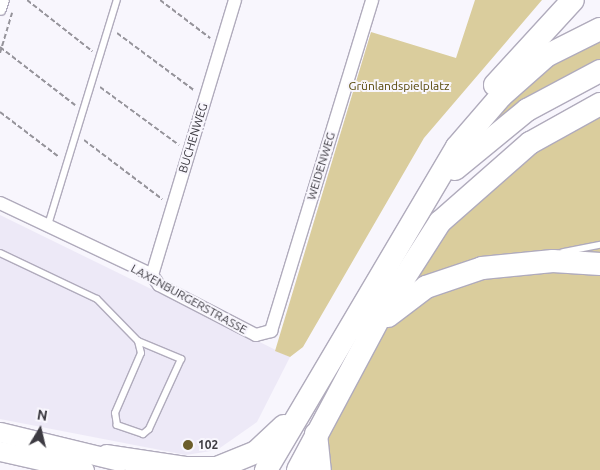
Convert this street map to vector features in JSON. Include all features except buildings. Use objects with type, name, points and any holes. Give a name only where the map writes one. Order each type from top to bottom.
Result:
[{"type":"highway","points":[[414,214],[450,140],[523,51],[573,0]]},
{"type":"highway","points":[[266,470],[414,214],[457,147],[502,96],[562,45],[600,29]]},
{"type":"highway","points":[[414,214],[491,135],[600,71]]},
{"type":"highway","points":[[414,214],[531,126],[600,89]]},
{"type":"highway","points":[[298,470],[316,434],[423,245],[460,200],[530,144],[600,104]]},
{"type":"highway","points":[[370,338],[408,297],[448,276],[515,263],[553,261],[600,264]]},
{"type":"highway","points":[[107,456],[185,468],[217,468],[256,452],[295,418]]},
{"type":"highway","points":[[316,434],[320,470]]},
{"type":"main road","points":[[0,432],[107,456],[148,470]]},
{"type":"main road","points":[[0,451],[84,470]]},
{"type":"street","points":[[0,9],[3,0]]},
{"type":"street","name":"BUCHENWEG","points":[[152,276],[235,0]]},
{"type":"street","name":"WEIDENWEG","points":[[271,331],[372,0]]},
{"type":"street","name":"LAXENBURGERSTRASSE","points":[[0,203],[152,276],[159,285],[256,336],[271,331]]},
{"type":"lane","points":[[48,225],[117,0]]},
{"type":"lane","points":[[553,261],[562,252],[600,246]]},
{"type":"lane","points":[[0,253],[97,299],[138,341],[181,359],[150,429],[143,434],[117,425],[115,413],[141,353],[138,341]]},
{"type":"path","points":[[27,0],[100,57]]},
{"type":"path","points":[[160,0],[222,43]]},
{"type":"path","points":[[0,54],[13,10]]},
{"type":"path","points":[[109,27],[193,90],[206,95]]},
{"type":"path","points":[[1,48],[83,111]]},
{"type":"path","points":[[92,81],[190,149]]},
{"type":"path","points":[[0,112],[67,163]]},
{"type":"path","points":[[76,134],[172,207]]},
{"type":"shaded area","points":[[0,215],[290,357],[257,422],[217,450],[186,455],[0,419]]},
{"type":"green space","name":"Grünlandspielplatz","points":[[475,0],[542,0],[424,138],[303,347],[290,357],[275,351],[371,32],[456,58]]},
{"type":"green space","points":[[600,34],[600,63],[485,130],[520,86]]},
{"type":"green space","points":[[600,113],[600,258],[409,287],[442,232],[531,152]]},
{"type":"green space","points":[[517,271],[600,272],[600,470],[328,470],[324,448],[337,414],[392,320],[429,293]]},
{"type":"place","name":"102","points":[[188,445]]}]
